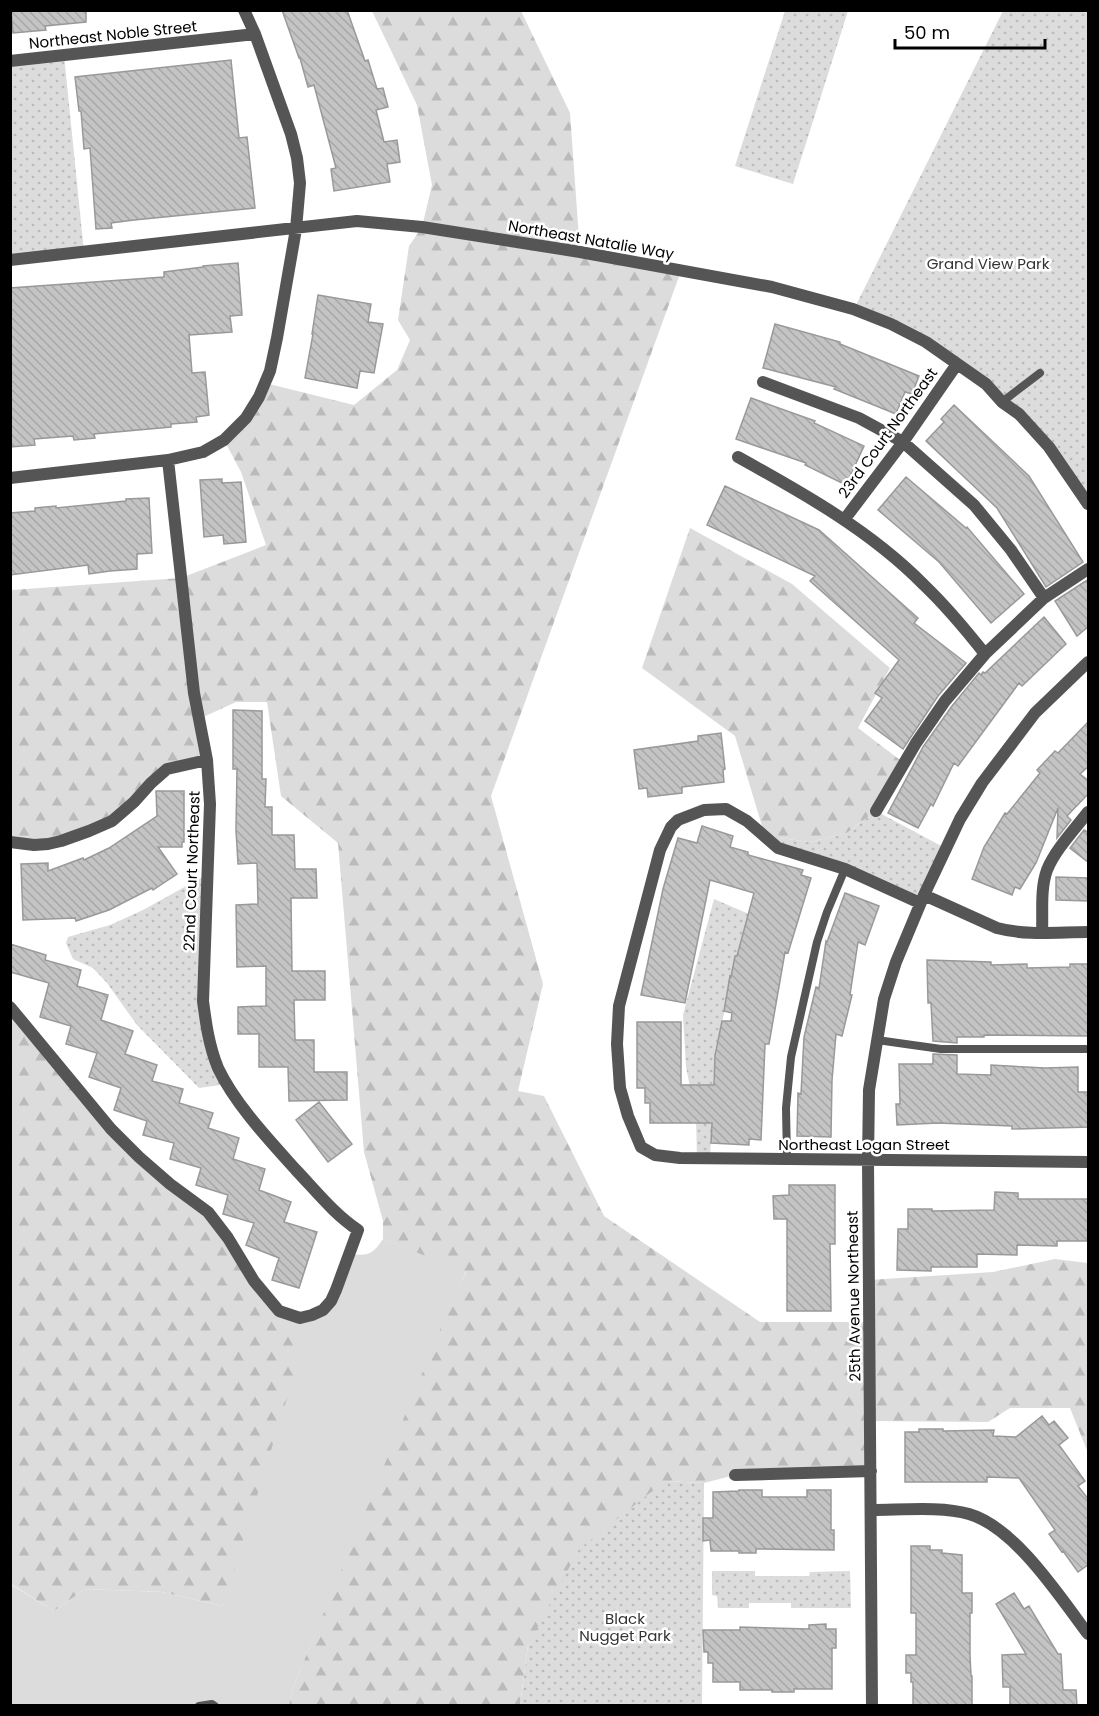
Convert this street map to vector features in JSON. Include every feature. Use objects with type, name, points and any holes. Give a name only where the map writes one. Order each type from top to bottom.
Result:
[{"type":"street","points":[[10,478],[168,460],[203,452],[224,440],[246,418],[259,397],[270,371],[277,338],[296,229],[300,183],[291,134],[244,10]]},
{"type":"street","name":"Northeast Noble Street","points":[[10,61],[255,34]]},
{"type":"street","name":"Northeast Natalie Way","points":[[10,260],[357,221],[402,225],[580,252],[772,287],[854,309],[926,342],[986,384],[1002,402],[1019,414],[1049,447],[1089,504]]},
{"type":"street","name":"23rd Court Northeast","points":[[844,520],[957,364]]},
{"type":"street","points":[[763,382],[859,418],[903,441],[974,505],[1011,550],[1044,598]]},
{"type":"street","points":[[738,457],[844,520],[899,562],[924,584],[985,654]]},
{"type":"street","name":"22nd Court Northeast","points":[[10,1007],[111,1129],[170,1184],[208,1212],[228,1238],[254,1281],[279,1311],[300,1318],[323,1310],[331,1301],[336,1290],[358,1230],[333,1210],[271,1142],[230,1090],[210,1047],[203,1001],[210,804],[207,760],[194,693],[168,460]]},
{"type":"street","points":[[876,811],[916,743],[945,701],[985,654],[1044,598],[1089,569]]},
{"type":"street","name":"25th Avenue Northeast","points":[[873,1706],[867,1160],[869,1090],[887,990],[922,899],[960,819],[982,783],[1035,713],[1089,662]]},
{"type":"street","points":[[10,842],[48,844],[89,831],[112,821],[167,769],[207,760]]},
{"type":"street","name":"Northeast Logan Street","points":[[845,869],[778,848],[747,821],[726,809],[704,810],[678,820],[671,827],[660,850],[620,1006],[617,1044],[620,1088],[628,1116],[641,1147],[655,1155],[673,1158],[1089,1162]]},
{"type":"street","points":[[1042,932],[1044,882],[1047,872],[1052,860],[1089,812]]},
{"type":"street","points":[[845,869],[997,928],[1019,933],[1089,932]]},
{"type":"street","points":[[735,1475],[871,1471]]},
{"type":"street","points":[[872,1510],[949,1510],[969,1514],[1001,1530],[1018,1546],[1057,1592],[1089,1634]]},
{"type":"lane","points":[[1002,402],[1040,373]]},
{"type":"lane","points":[[787,1160],[786,1108],[791,1057],[817,942],[845,869]]},
{"type":"lane","points":[[877,1040],[941,1049],[1089,1049]]},
{"type":"lane","points":[[199,1706],[212,1704],[215,1706]]},
{"type":"green space","points":[[372,11],[521,11],[570,113],[580,252],[681,271],[491,796],[543,984],[518,1091],[544,1096],[604,1216],[760,1322],[869,1322],[869,1280],[993,1272],[1055,1259],[1088,1263],[1088,1453],[1070,1408],[1010,1408],[988,1422],[871,1421],[871,1471],[735,1475],[704,1483],[665,1481],[528,1645],[520,1705],[289,1705],[292,1690],[444,1320],[466,1272],[383,1239],[383,1221],[364,1152],[338,843],[281,796],[267,702],[236,702],[199,719],[207,760],[179,765],[112,821],[61,841],[11,842],[11,590],[181,578],[266,545],[241,472],[224,440],[265,383],[354,405],[397,370],[410,340],[398,320],[409,246],[422,227],[432,185],[417,105]]},
{"type":"green space","points":[[785,11],[848,11],[793,184],[735,166]]},
{"type":"green space","name":"Grand View Park","points":[[1003,11],[1088,11],[1088,504],[1019,414],[926,342],[854,309]]},
{"type":"green space","points":[[64,55],[84,252],[11,260],[10,61]]},
{"type":"green space","points":[[690,528],[792,584],[890,668],[858,728],[904,763],[876,811],[847,833],[810,842],[765,836],[735,736],[642,668]]},
{"type":"green space","points":[[876,811],[945,848],[920,903],[765,836],[810,842],[847,833]]},
{"type":"green space","points":[[208,874],[203,1001],[227,1084],[199,1088],[137,1025],[107,983],[93,968],[73,959],[66,943],[68,937],[110,925],[143,910]]},
{"type":"green space","points":[[714,899],[749,914],[715,1050],[710,1159],[697,1158],[696,1117],[686,1067],[683,1015]]},
{"type":"green space","points":[[10,1007],[111,1129],[208,1212],[254,1281],[290,1316],[295,1330],[297,1366],[223,1606],[162,1592],[85,1589],[54,1611],[11,1584]]},
{"type":"green space","points":[[383,1239],[466,1271],[292,1690],[289,1705],[11,1705],[10,1584],[54,1611],[85,1589],[162,1592],[223,1606],[290,1316],[323,1310],[350,1254],[369,1253]]},
{"type":"green space","name":"Black Nugget Park","points":[[665,1481],[704,1483],[702,1705],[520,1706],[528,1645],[579,1549]]},
{"type":"green space","points":[[712,1571],[755,1571],[755,1576],[809,1576],[810,1572],[850,1571],[851,1608],[791,1608],[791,1603],[749,1603],[749,1608],[718,1608],[717,1596],[712,1595]]},
{"type":"building","points":[[11,10],[86,10],[86,22],[45,26],[46,30],[13,33]]},
{"type":"building","points":[[282,10],[347,10],[365,61],[368,60],[377,89],[383,88],[388,107],[376,110],[384,142],[397,140],[400,162],[387,164],[390,182],[334,191],[331,169],[336,168],[314,85],[308,87]]},
{"type":"building","points":[[231,60],[239,138],[247,137],[255,208],[111,223],[112,228],[96,229],[90,148],[84,149],[75,77]]},
{"type":"building","points":[[238,263],[242,315],[230,316],[232,332],[189,335],[192,373],[205,372],[209,415],[196,417],[197,422],[171,424],[171,427],[94,434],[95,438],[74,440],[73,436],[34,439],[35,445],[10,447],[10,288],[164,277],[164,272]]},
{"type":"building","points":[[318,295],[371,304],[368,322],[383,324],[374,373],[360,371],[357,388],[305,378]]},
{"type":"building","points":[[775,324],[840,342],[840,344],[919,376],[912,394],[905,392],[896,414],[834,389],[836,387],[763,368]]},
{"type":"building","points":[[751,398],[815,421],[814,423],[864,446],[846,485],[805,465],[806,463],[736,439]]},
{"type":"building","points":[[954,405],[1029,476],[1083,562],[1046,587],[997,508],[926,441],[944,422],[941,419]]},
{"type":"building","points":[[906,477],[967,527],[1024,594],[991,623],[939,562],[878,510]]},
{"type":"building","points":[[222,479],[222,483],[241,482],[246,542],[224,544],[223,535],[204,537],[200,480]]},
{"type":"building","points":[[725,486],[819,530],[918,618],[914,623],[966,663],[938,696],[903,749],[865,721],[882,698],[875,693],[899,660],[810,581],[815,576],[707,525]]},
{"type":"building","points":[[149,498],[152,553],[137,554],[137,569],[89,574],[88,565],[10,575],[10,513],[35,511],[35,508],[56,506],[56,508]]},
{"type":"building","points":[[1089,579],[1089,626],[1077,636],[1055,601]]},
{"type":"building","points":[[1044,617],[1066,644],[1022,686],[1019,683],[958,766],[954,763],[933,806],[931,804],[918,828],[888,813],[923,747],[952,706],[979,673],[981,675],[985,673]]},
{"type":"building","points":[[233,710],[262,711],[262,779],[266,779],[265,807],[272,807],[272,835],[294,835],[295,869],[316,869],[317,898],[291,898],[292,971],[325,971],[325,1000],[294,1000],[295,1040],[314,1040],[314,1072],[347,1072],[347,1100],[289,1101],[288,1067],[259,1067],[259,1034],[238,1034],[238,1007],[266,1006],[266,966],[237,967],[236,905],[258,904],[257,863],[238,864],[237,769],[233,769]]},
{"type":"building","points":[[1089,721],[1089,766],[1080,774],[1089,781],[1089,793],[1067,816],[1071,820],[1057,838],[1058,808],[1036,863],[1020,889],[1015,887],[1012,895],[972,879],[984,847],[1005,813],[1007,814],[1040,773],[1037,770],[1055,751],[1058,753]]},
{"type":"building","points":[[721,733],[724,782],[682,787],[682,793],[648,797],[647,788],[639,789],[634,750],[698,741],[698,736]]},
{"type":"building","points":[[156,791],[184,791],[184,842],[182,842],[182,847],[158,847],[177,874],[153,890],[152,888],[109,910],[76,921],[75,918],[23,920],[21,864],[48,863],[48,871],[83,858],[84,860],[109,848],[157,816]]},
{"type":"building","points":[[702,826],[733,836],[730,847],[748,852],[748,855],[803,870],[801,875],[811,878],[788,953],[785,952],[769,1044],[765,1044],[761,1140],[749,1139],[749,1145],[711,1143],[712,1123],[650,1123],[650,1103],[645,1103],[645,1088],[637,1088],[637,1022],[681,1022],[681,1085],[714,1085],[715,1055],[722,1021],[731,1021],[732,1013],[724,1011],[730,976],[754,893],[710,880],[685,1003],[641,995],[663,889],[678,838],[697,843]]},
{"type":"building","points":[[1084,830],[1089,833],[1089,863],[1070,848]]},
{"type":"building","points":[[1056,877],[1089,878],[1089,901],[1056,900]]},
{"type":"building","points":[[845,893],[879,906],[865,945],[858,942],[850,995],[852,995],[842,1036],[836,1034],[831,1137],[797,1136],[798,1093],[801,1094],[804,1037],[816,987],[819,988],[826,941]]},
{"type":"building","points":[[10,944],[46,955],[45,960],[81,970],[77,986],[108,995],[101,1020],[133,1031],[125,1054],[157,1065],[152,1081],[183,1089],[179,1103],[213,1113],[208,1128],[239,1138],[233,1159],[265,1169],[259,1190],[291,1202],[284,1222],[317,1232],[299,1288],[272,1280],[279,1258],[246,1245],[254,1223],[223,1214],[228,1195],[196,1185],[201,1168],[170,1159],[174,1143],[143,1135],[147,1121],[114,1110],[121,1088],[89,1077],[97,1053],[66,1044],[71,1026],[40,1017],[49,983],[10,972]]},
{"type":"building","points":[[927,960],[991,962],[991,965],[1027,964],[1027,968],[1089,964],[1089,1036],[984,1035],[984,1037],[957,1037],[957,1043],[933,1041],[931,1003],[928,1003]]},
{"type":"building","points":[[933,1054],[957,1055],[957,1074],[991,1075],[991,1065],[1078,1067],[1078,1092],[1089,1092],[1089,1127],[1012,1129],[1012,1126],[938,1123],[897,1125],[896,1104],[900,1104],[899,1064],[933,1064]]},
{"type":"building","points":[[319,1102],[352,1144],[328,1162],[296,1120]]},
{"type":"building","points":[[789,1185],[835,1185],[835,1244],[830,1244],[831,1311],[787,1311],[787,1219],[774,1219],[773,1196],[789,1195]]},
{"type":"building","points":[[995,1192],[1018,1193],[1018,1199],[1089,1199],[1089,1241],[1057,1241],[1057,1246],[1017,1245],[1017,1255],[977,1254],[977,1267],[931,1267],[931,1271],[897,1270],[898,1229],[908,1229],[908,1209],[994,1210]]},
{"type":"building","points":[[1042,1416],[1049,1425],[1054,1421],[1068,1438],[1059,1445],[1085,1481],[1078,1486],[1089,1500],[1089,1564],[1078,1572],[1049,1534],[1055,1530],[1019,1478],[987,1477],[987,1482],[905,1482],[905,1432],[919,1432],[919,1429],[994,1430],[993,1436],[1016,1437]]},
{"type":"building","points":[[762,1490],[762,1497],[807,1497],[807,1490],[831,1490],[831,1530],[834,1530],[834,1550],[756,1549],[756,1553],[711,1551],[710,1540],[703,1541],[703,1518],[713,1518],[713,1492]]},
{"type":"building","points":[[911,1546],[930,1546],[930,1550],[942,1550],[942,1553],[962,1555],[962,1593],[972,1593],[970,1655],[972,1706],[913,1706],[913,1682],[911,1682],[911,1673],[906,1673],[906,1655],[916,1655],[916,1613],[911,1613]]},
{"type":"building","points":[[1014,1593],[1024,1609],[1029,1606],[1058,1654],[1061,1654],[1063,1690],[1076,1690],[1077,1706],[1010,1706],[1010,1687],[1003,1687],[1002,1655],[1026,1654],[996,1604]]},
{"type":"building","points":[[826,1624],[826,1629],[836,1629],[836,1648],[832,1648],[832,1689],[794,1689],[794,1692],[772,1692],[772,1690],[740,1690],[740,1682],[713,1682],[713,1663],[708,1663],[708,1652],[704,1652],[703,1630],[740,1630],[740,1627],[809,1629],[809,1625]]}]
